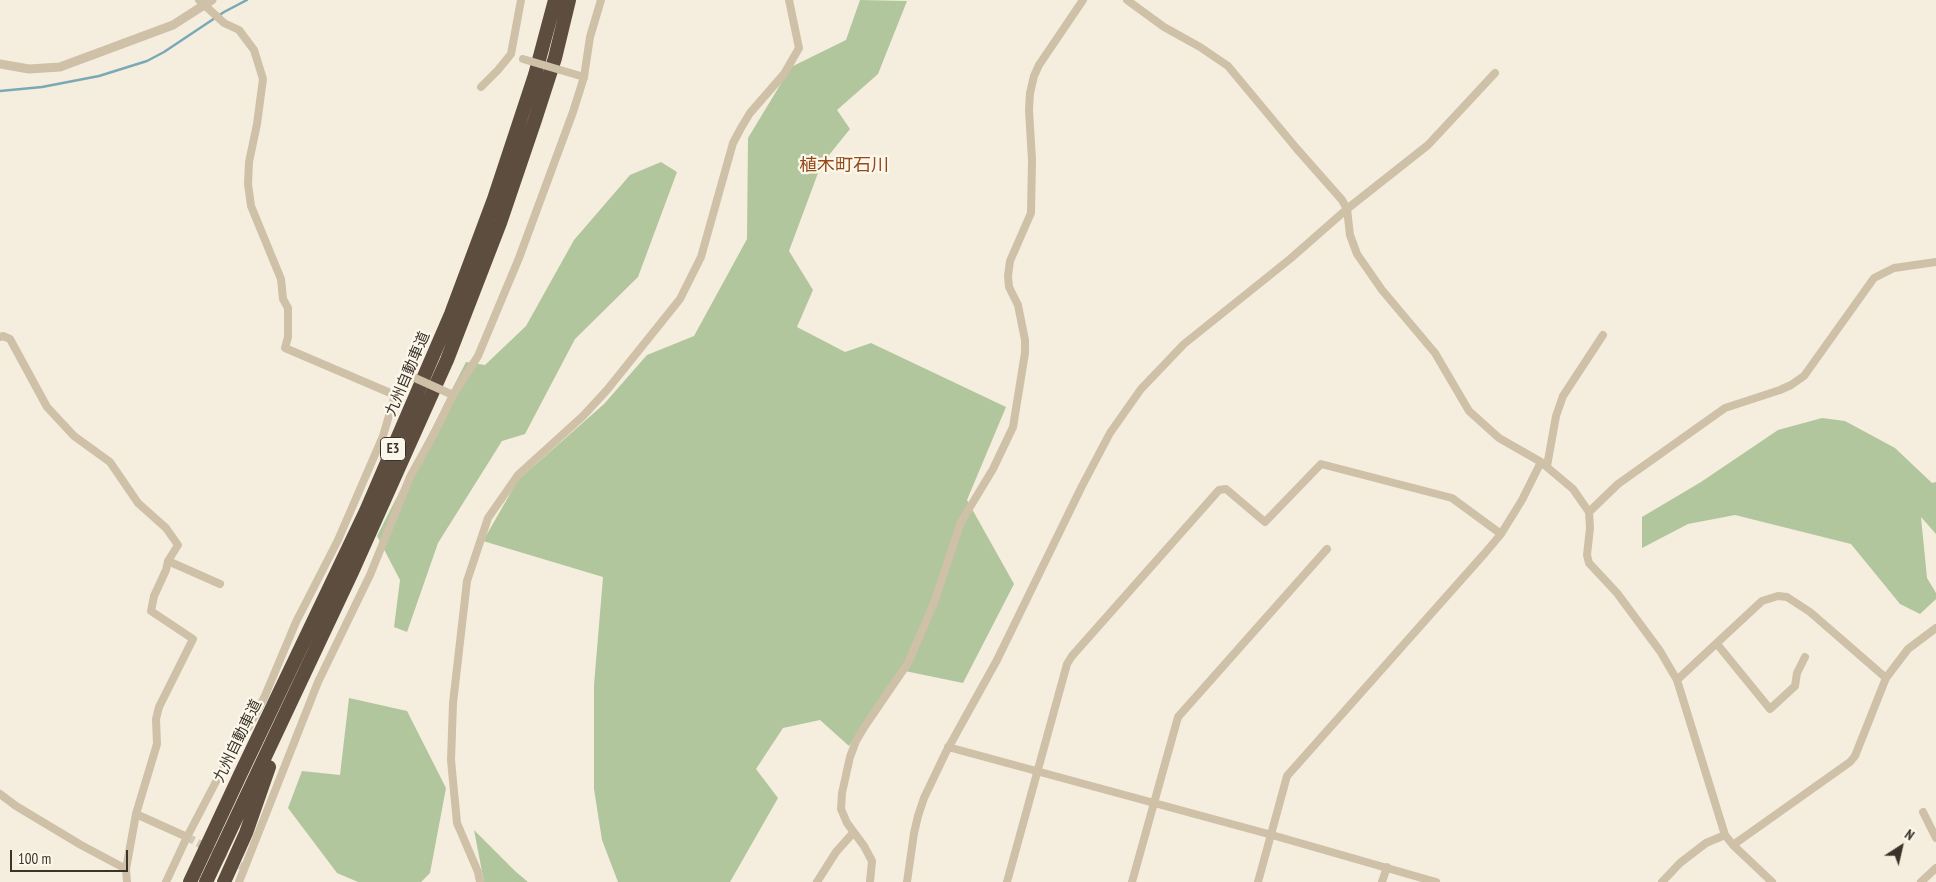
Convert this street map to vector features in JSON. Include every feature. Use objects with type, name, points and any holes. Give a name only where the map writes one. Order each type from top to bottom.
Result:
[{"type":"highway","name":"九州自動車道","points":[[190,882],[366,511],[451,314],[494,200],[533,83],[555,0]]},
{"type":"highway","name":"九州自動車道","points":[[206,882],[294,698],[447,360],[500,223],[535,120],[555,58],[569,0]]},
{"type":"highway","points":[[224,882],[246,833],[294,698]]},
{"type":"highway","points":[[182,882],[218,809],[240,775]]},
{"type":"street","points":[[481,87],[511,54],[521,0]]},
{"type":"street","points":[[239,882],[318,682],[370,574],[410,477],[453,395],[478,356],[519,258],[558,155],[584,77],[590,37],[601,0]]},
{"type":"street","points":[[480,882],[478,872],[457,823],[451,760],[453,703],[467,581],[488,518],[518,475],[583,416],[607,390],[680,299],[701,257],[737,136],[750,113],[784,74],[798,48],[789,0]]},
{"type":"street","points":[[870,882],[872,861],[864,846],[846,823],[841,809],[846,773],[856,741],[908,662],[934,603],[961,522],[993,469],[1013,427],[1025,353],[1025,340],[1018,305],[1009,286],[1008,276],[1010,261],[1031,213],[1030,93],[1039,65],[1083,0]]},
{"type":"street","points":[[1127,0],[1164,27],[1200,47],[1228,66],[1332,188],[1347,210],[1350,234],[1357,254],[1382,290],[1435,352],[1469,411],[1499,438],[1544,464],[1573,489],[1589,512],[1590,528],[1587,555],[1589,563],[1617,593],[1660,651],[1677,680],[1725,835],[1772,882]]},
{"type":"street","points":[[0,64],[29,69],[60,67],[173,25],[206,4],[224,23],[239,30],[254,50],[263,79],[248,184],[252,206],[281,279],[283,299],[288,308],[288,336],[285,348],[395,395]]},
{"type":"street","points":[[511,54],[584,77]]},
{"type":"street","points":[[907,882],[918,816],[924,798],[948,747],[997,660],[1105,442],[1141,389],[1184,344],[1428,144],[1495,73]]},
{"type":"street","points":[[1589,512],[1618,484],[1725,408],[1780,390],[1804,376],[1874,278],[1894,268],[1936,262]]},
{"type":"street","points":[[1258,882],[1287,776],[1414,635],[1501,534],[1544,464],[1563,396],[1602,335]]},
{"type":"street","points":[[0,337],[10,339],[47,407],[74,436],[110,462],[138,503],[166,528],[178,545],[168,561],[154,596],[151,611],[193,640],[159,707],[156,719],[157,744],[136,814],[126,870],[127,882]]},
{"type":"street","points":[[166,882],[186,837],[232,751],[248,728],[264,698],[296,622],[315,588],[349,514],[383,436],[395,395],[406,374],[453,395]]},
{"type":"street","points":[[1007,882],[1067,664],[1219,490],[1226,489],[1266,522],[1321,464],[1452,498],[1501,534]]},
{"type":"street","points":[[1132,882],[1178,717],[1327,549]]},
{"type":"street","points":[[168,561],[220,584]]},
{"type":"street","points":[[1677,680],[1762,602],[1778,596],[1787,598],[1810,612],[1886,678]]},
{"type":"street","points":[[1733,845],[1850,762],[1855,756],[1886,678],[1908,649],[1936,628]]},
{"type":"street","points":[[1717,644],[1770,709],[1795,686],[1797,672],[1805,657]]},
{"type":"street","points":[[948,747],[1272,835],[1436,882]]},
{"type":"street","points":[[0,794],[16,806],[126,870]]},
{"type":"street","points":[[1923,812],[1936,838]]},
{"type":"street","points":[[136,814],[186,837]]},
{"type":"street","points":[[817,882],[836,852],[854,832]]},
{"type":"street","points":[[1662,882],[1680,863],[1706,843],[1725,835]]},
{"type":"street","points":[[1382,882],[1386,867]]},
{"type":"street","points":[[1921,882],[1936,868]]},
{"type":"green space","points":[[860,0],[907,1],[878,74],[837,110],[850,129],[821,165],[789,251],[813,290],[797,327],[845,352],[871,343],[1006,407],[967,500],[1014,584],[963,683],[900,670],[849,746],[820,720],[783,728],[756,769],[778,798],[730,882],[618,882],[602,840],[594,789],[594,685],[603,577],[483,541],[518,480],[604,404],[647,355],[694,336],[747,239],[748,138],[791,67],[846,40]]},
{"type":"green space","points":[[661,162],[677,172],[638,277],[575,339],[525,434],[502,441],[438,543],[407,632],[394,627],[400,580],[377,536],[466,362],[485,365],[526,326],[574,240],[630,175]]},
{"type":"green space","points":[[1822,418],[1845,421],[1895,448],[1932,483],[1936,482],[1936,534],[1921,517],[1927,578],[1936,593],[1936,599],[1920,614],[1900,604],[1851,544],[1735,515],[1688,524],[1642,548],[1642,517],[1701,482],[1778,430]]},
{"type":"green space","points":[[349,698],[407,711],[446,788],[430,873],[421,882],[358,882],[337,873],[288,808],[302,771],[340,775]]},
{"type":"green space","points":[[474,830],[515,871],[528,882],[484,882]]},
{"type":"waterway","points":[[0,91],[42,87],[99,76],[147,61],[164,52],[224,12],[247,0]]},
{"type":"tunnel","points":[[187,837],[245,868]]},
{"type":"district","name":"植木町石川","points":[[844,166]]}]
